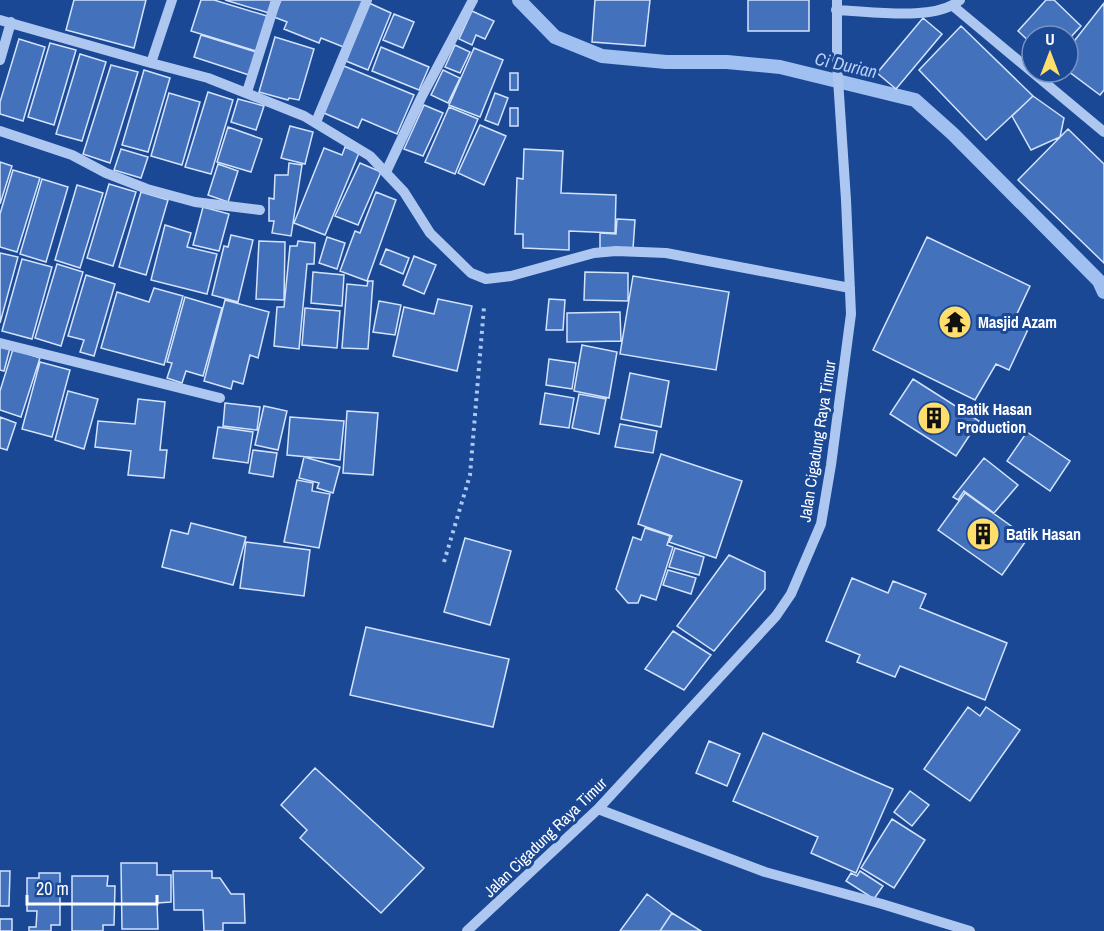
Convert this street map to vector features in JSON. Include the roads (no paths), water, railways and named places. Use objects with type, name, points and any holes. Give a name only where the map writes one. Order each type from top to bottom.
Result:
[{"type":"street","points":[[151,63],[172,0]]},
{"type":"street","points":[[247,92],[276,0]]},
{"type":"street","points":[[316,122],[367,0]]},
{"type":"street","points":[[386,172],[421,98],[473,0]]},
{"type":"street","points":[[837,5],[928,14],[957,3],[1104,132]]},
{"type":"street","name":"Jalan Cigadung Raya Timur","points":[[467,931],[598,809],[776,616],[791,594],[821,524],[851,314],[837,64],[837,5]]},
{"type":"street","points":[[0,60],[5,21],[208,78],[316,122],[370,156],[404,192],[430,233],[471,273],[486,279],[510,276],[594,254],[645,251],[850,288]]},
{"type":"street","points":[[0,131],[72,155],[106,173],[147,189],[195,202],[260,210]]},
{"type":"street","points":[[0,343],[220,398]]},
{"type":"street","points":[[598,809],[765,872],[970,931]]},
{"type":"waterway","name":"Ci Durian","points":[[519,0],[555,37],[602,56],[666,62],[727,62],[780,67],[915,100],[953,134],[1099,281],[1104,292]]},
{"type":"place","name":"Masjid Azam","points":[[955,322]]},
{"type":"place","name":"Batik Hasan Production","points":[[934,418]]},
{"type":"place","name":"Batik Hasan","points":[[983,534]]}]
